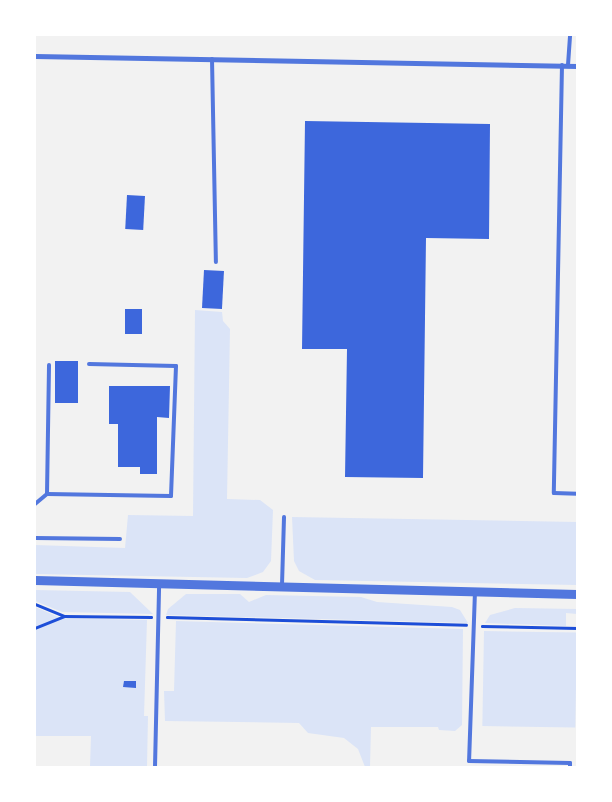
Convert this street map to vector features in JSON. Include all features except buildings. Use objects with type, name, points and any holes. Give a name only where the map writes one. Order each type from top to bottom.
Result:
[{"type":"street","points":[[35,56],[577,66]]},
{"type":"street","points":[[35,580],[577,594]]},
{"type":"lane","points":[[570,35],[565,65],[554,494],[577,494]]},
{"type":"lane","points":[[212,59],[216,262]]},
{"type":"lane","points":[[35,504],[47,494],[171,496],[176,366],[89,364]]},
{"type":"lane","points":[[47,494],[48,365]]},
{"type":"lane","points":[[282,585],[284,517]]},
{"type":"lane","points":[[35,538],[120,540]]},
{"type":"lane","points":[[154,767],[159,584]]},
{"type":"lane","points":[[475,591],[469,761],[570,763],[570,767]]},
{"type":"path","points":[[35,604],[64,616],[577,628]]},
{"type":"path","points":[[35,628],[64,616]]},
{"type":"shaded area","points":[[195,310],[222,312],[223,321],[230,329],[227,499],[260,500],[273,510],[271,561],[263,572],[247,578],[35,574],[35,545],[125,548],[128,515],[193,516]]},
{"type":"shaded area","points":[[292,517],[577,522],[577,585],[315,580],[299,571],[294,561]]},
{"type":"shaded area","points":[[35,590],[130,592],[153,614],[62,612],[35,601]]},
{"type":"shaded area","points":[[186,594],[240,594],[249,602],[266,595],[361,597],[377,602],[452,607],[460,610],[468,623],[166,615],[168,609]]},
{"type":"shaded area","points":[[35,607],[61,618],[147,620],[144,716],[148,716],[147,767],[90,766],[91,736],[35,736]]},
{"type":"shaded area","points":[[515,608],[577,609],[577,614],[566,613],[566,626],[485,623],[490,615]]},
{"type":"shaded area","points":[[176,621],[463,629],[462,725],[455,731],[439,730],[438,727],[371,727],[370,767],[365,767],[358,749],[344,738],[308,733],[299,723],[165,721],[164,691],[174,691]]},
{"type":"shaded area","points":[[484,631],[577,633],[575,728],[482,726]]}]
